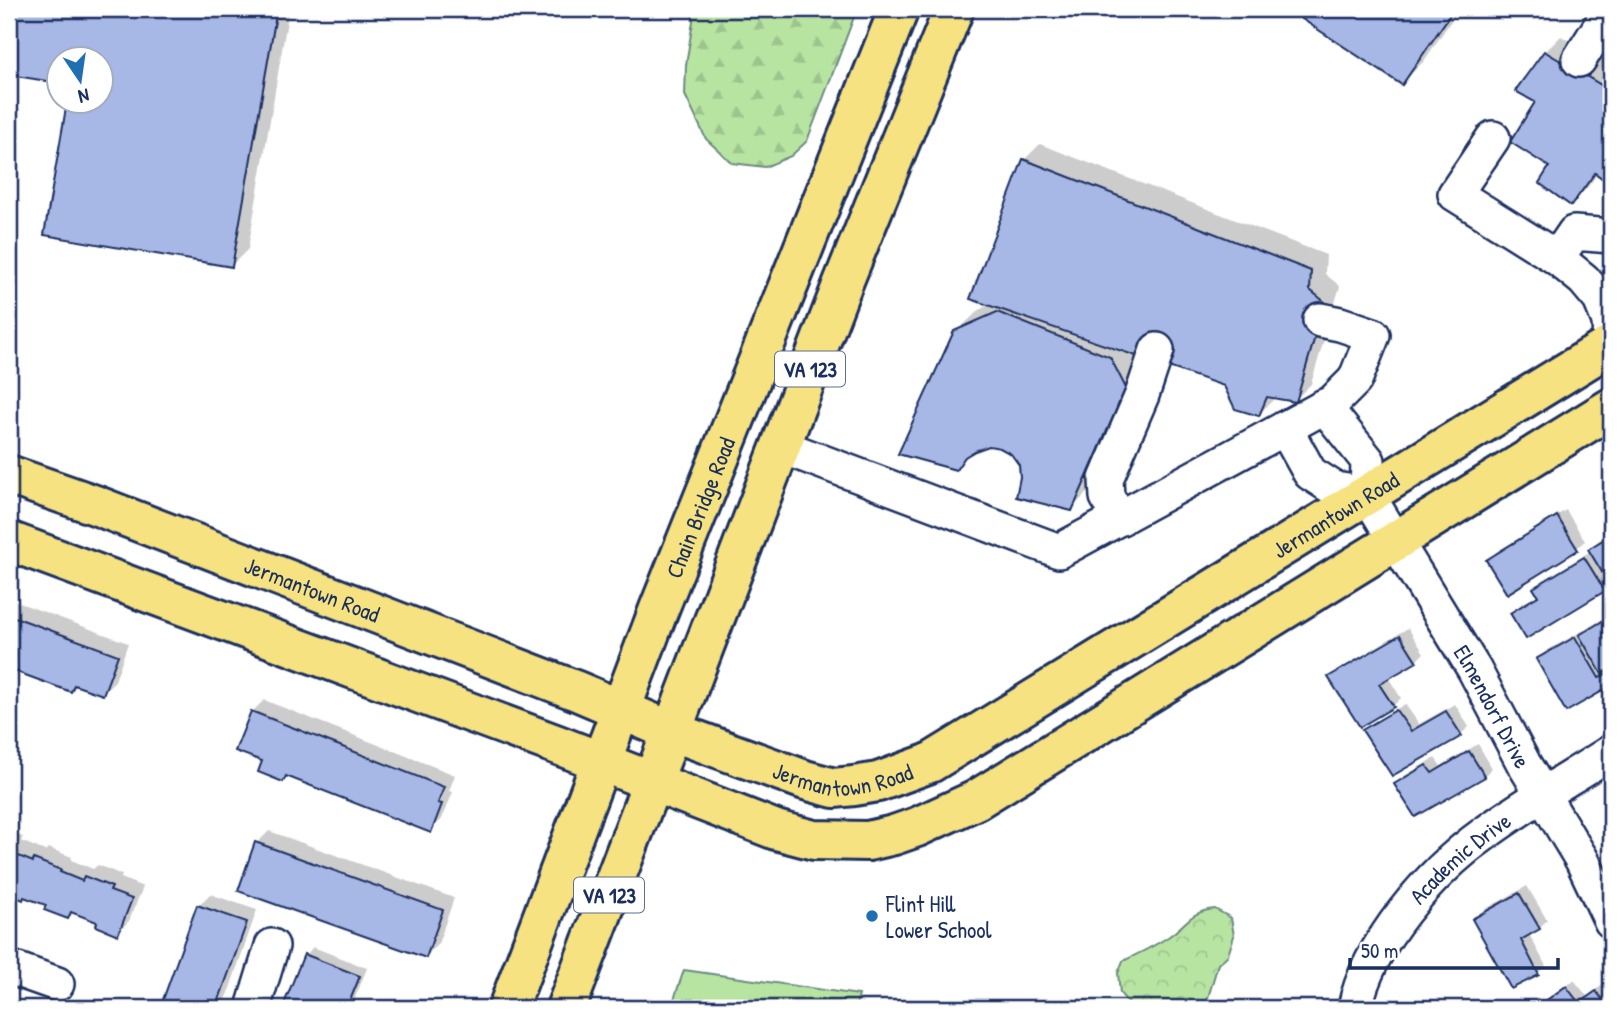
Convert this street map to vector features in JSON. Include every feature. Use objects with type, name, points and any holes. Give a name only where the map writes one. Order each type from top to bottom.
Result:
[{"type":"main road","name":"Chain Bridge Road","points":[[508,1008],[620,709],[898,9]]},
{"type":"main road","name":"VA 123","points":[[566,1008],[843,283],[954,9]]},
{"type":"main road","name":"Jermantown Road","points":[[9,475],[95,505],[671,731],[834,788],[878,782],[930,763],[1610,345]]},
{"type":"main road","points":[[9,541],[776,830],[814,840],[868,841],[916,827],[976,800],[1611,408]]},
{"type":"street","points":[[1578,60],[1611,9]]},
{"type":"street","points":[[1493,138],[1455,194],[1557,258],[1584,280],[1600,299],[1609,321],[1610,345]]},
{"type":"street","points":[[1557,258],[1574,233],[1611,236]]},
{"type":"street","points":[[780,446],[1059,551],[1333,402],[1355,380],[1373,335],[1320,320]]},
{"type":"street","points":[[1121,517],[1107,497],[1106,479],[1142,395],[1157,350]]},
{"type":"street","points":[[1285,428],[1310,473],[1335,489],[1367,494],[1368,461],[1324,406]]},
{"type":"street","name":"Elmendorf Drive","points":[[1367,494],[1474,669],[1524,764],[1582,860],[1611,921]]},
{"type":"street","name":"Academic Drive","points":[[1355,1008],[1375,955],[1391,930],[1425,888],[1459,854],[1484,834],[1611,752]]},
{"type":"street","points":[[253,1008],[272,946]]},
{"type":"street","points":[[9,967],[57,984]]},
{"type":"green space","points":[[693,9],[857,9],[807,141],[791,156],[765,167],[732,163],[706,139],[685,95]]},
{"type":"green space","points":[[1215,909],[1231,918],[1234,936],[1228,955],[1218,964],[1205,1008],[1132,1008],[1120,993],[1118,973],[1123,961],[1162,941],[1199,913]]},
{"type":"green space","points":[[684,970],[859,995],[855,1008],[671,1008]]},
{"type":"building","points":[[9,9],[277,9],[232,267],[44,235],[65,116],[116,116],[116,46],[46,46],[46,81],[9,75]]},
{"type":"building","points":[[1287,9],[1454,9],[1402,85]]},
{"type":"building","points":[[1544,51],[1603,86],[1611,81],[1611,185],[1595,173],[1571,206],[1539,183],[1549,167],[1510,142],[1535,102],[1515,91]]},
{"type":"building","points":[[1023,159],[1311,271],[1310,290],[1325,302],[1296,402],[1267,397],[1259,416],[1235,409],[1224,386],[970,299]]},
{"type":"building","points":[[997,312],[1110,357],[1126,388],[1072,511],[1016,497],[1020,477],[1019,465],[1011,454],[1000,448],[989,446],[975,451],[965,457],[956,470],[898,454],[954,331]]},
{"type":"building","points":[[1557,516],[1578,550],[1507,594],[1486,560]]},
{"type":"building","points":[[1611,535],[1611,587],[1588,549]]},
{"type":"building","points":[[1584,557],[1605,591],[1526,639],[1510,613],[1538,596],[1533,588]]},
{"type":"building","points":[[9,615],[118,655],[103,695],[74,685],[71,692],[9,669]]},
{"type":"building","points":[[1611,616],[1611,668],[1602,674],[1579,635]]},
{"type":"building","points":[[1400,635],[1417,662],[1379,684],[1394,707],[1360,727],[1328,677]]},
{"type":"building","points":[[1575,637],[1599,678],[1611,671],[1611,694],[1608,688],[1566,712],[1536,659]]},
{"type":"building","points":[[1396,710],[1411,731],[1446,711],[1462,736],[1392,776],[1362,730]]},
{"type":"building","points":[[251,711],[444,787],[438,803],[442,804],[431,833],[286,776],[283,782],[258,772],[262,761],[235,751]]},
{"type":"building","points":[[1469,751],[1485,777],[1415,817],[1394,784],[1426,765],[1432,773]]},
{"type":"building","points":[[255,842],[443,910],[426,958],[238,891]]},
{"type":"building","points":[[9,848],[12,849],[11,853],[33,862],[34,859],[82,881],[84,876],[112,887],[110,891],[132,899],[118,935],[96,926],[97,922],[71,912],[68,919],[44,910],[46,905],[9,894]]},
{"type":"building","points":[[1519,893],[1540,929],[1521,940],[1539,975],[1511,989],[1472,919]]},
{"type":"building","points":[[197,905],[247,922],[216,1008],[160,1008]]},
{"type":"building","points":[[304,954],[360,976],[347,1008],[295,1008],[284,1004]]},
{"type":"building","points":[[1566,986],[1579,1003],[1596,991],[1609,1008],[1536,1008]]},
{"type":"place","name":"Flint Hill Lower School","points":[[872,916]]}]
